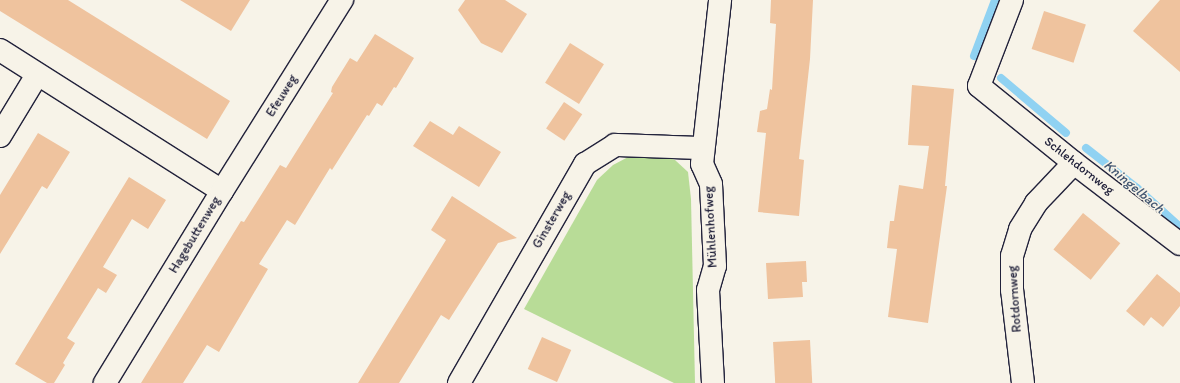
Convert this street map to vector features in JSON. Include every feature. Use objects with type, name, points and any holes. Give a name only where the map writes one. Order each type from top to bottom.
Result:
[{"type":"street","name":"Efeuweg","points":[[222,191],[342,0]]},
{"type":"street","name":"Mühlenhofweg","points":[[713,383],[708,290],[715,266],[710,184],[702,164],[702,148],[720,0]]},
{"type":"street","name":"Schlehdornweg","points":[[1012,0],[979,86],[1074,163],[1180,244]]},
{"type":"street","name":"Hagebuttenweg","points":[[0,50],[37,75],[222,191],[105,383]]},
{"type":"street","points":[[0,136],[37,75]]},
{"type":"street","name":"Ginsterweg","points":[[459,383],[585,164],[615,145],[702,148]]},
{"type":"street","name":"Rotdornweg","points":[[1023,383],[1012,290],[1012,256],[1020,229],[1036,203],[1074,163]]},
{"type":"green space","points":[[656,154],[675,160],[688,172],[691,199],[695,383],[674,383],[524,309],[597,180],[613,165],[632,155]]},
{"type":"building","points":[[0,0],[68,0],[230,101],[207,139],[0,11]]},
{"type":"building","points":[[180,0],[250,0],[231,31]]},
{"type":"building","points":[[465,0],[505,0],[527,14],[502,53],[481,43],[458,10]]},
{"type":"building","points":[[771,0],[813,0],[810,59],[799,159],[804,160],[799,216],[758,212],[766,133],[757,132],[760,111],[767,109],[770,89],[772,90],[776,24],[770,23]]},
{"type":"building","points":[[1160,0],[1180,0],[1180,72],[1133,31]]},
{"type":"building","points":[[1044,11],[1086,25],[1073,63],[1032,49]]},
{"type":"building","points":[[375,34],[414,58],[396,88],[394,87],[382,106],[377,103],[369,116],[367,115],[332,170],[330,168],[295,225],[287,220],[259,264],[268,269],[219,352],[207,345],[183,383],[141,383],[241,221],[244,222],[280,165],[286,168],[333,93],[331,92],[332,87],[350,58],[357,62]]},
{"type":"building","points":[[570,43],[604,64],[579,104],[545,83]]},
{"type":"building","points":[[912,85],[954,89],[945,186],[947,186],[928,323],[888,317],[897,249],[887,248],[890,221],[894,221],[899,185],[923,189],[929,146],[908,145]]},
{"type":"building","points":[[564,102],[582,114],[564,141],[546,129]]},
{"type":"building","points":[[430,121],[453,135],[459,126],[501,152],[479,187],[413,146]]},
{"type":"building","points":[[38,133],[70,152],[47,189],[42,186],[0,254],[0,195]]},
{"type":"building","points":[[129,177],[166,200],[148,229],[132,219],[103,267],[117,275],[106,293],[98,288],[67,338],[75,343],[63,363],[65,365],[54,383],[47,383],[15,364]]},
{"type":"building","points":[[452,196],[517,238],[498,243],[449,320],[441,315],[399,383],[358,383],[446,240],[431,230]]},
{"type":"building","points":[[1083,213],[1120,243],[1091,280],[1053,250]]},
{"type":"building","points":[[806,261],[807,282],[802,282],[803,297],[768,299],[766,263]]},
{"type":"building","points":[[1157,274],[1180,293],[1180,306],[1163,327],[1151,317],[1144,326],[1126,311]]},
{"type":"building","points":[[542,337],[571,350],[557,382],[528,369]]},
{"type":"building","points":[[810,340],[812,383],[775,383],[773,342]]},
{"type":"waterway","name":"Kningelbach","points":[[974,56],[995,0]]},
{"type":"waterway","name":"Kningelbach","points":[[1001,78],[1066,133]]},
{"type":"waterway","name":"Kningelbach","points":[[1086,148],[1137,188],[1180,227]]}]
